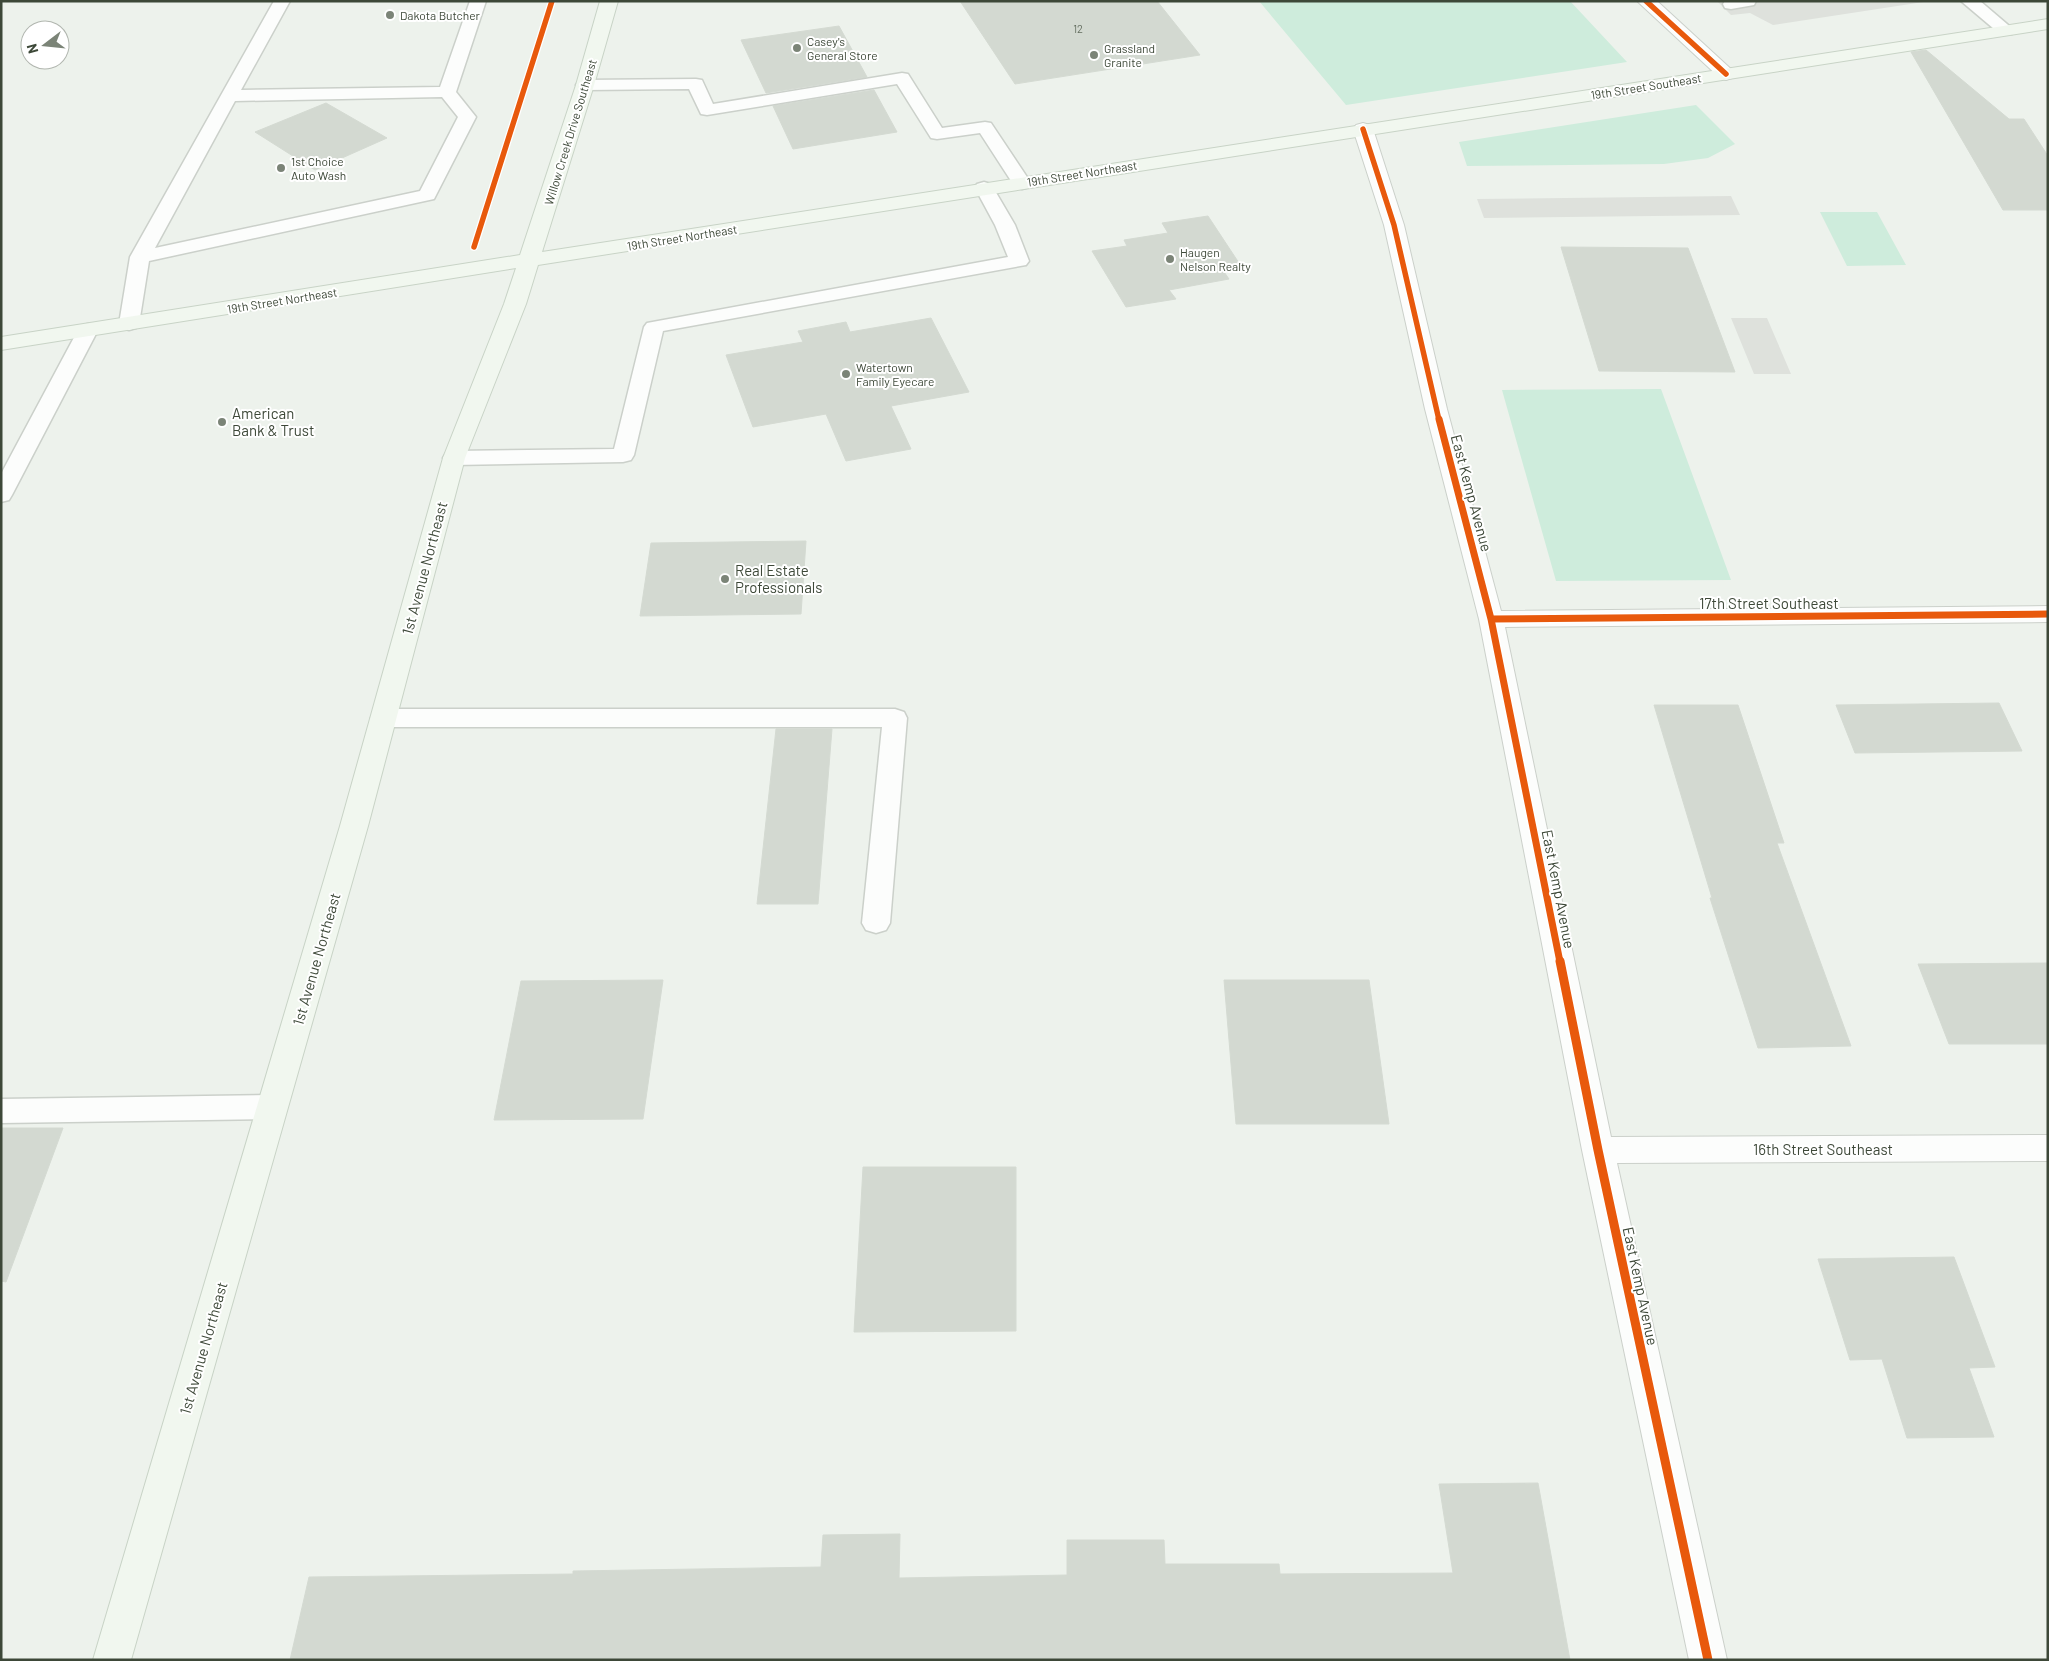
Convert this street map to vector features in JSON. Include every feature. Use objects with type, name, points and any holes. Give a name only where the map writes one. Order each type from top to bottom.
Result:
[{"type":"main road","name":"Willow Creek Drive Southeast","points":[[529,261],[585,85],[609,1]]},
{"type":"main road","name":"19th Street Southeast","points":[[1363,129],[2048,24]]},
{"type":"main road","name":"19th Street Northeast","points":[[1,344],[1363,129]]},
{"type":"main road","name":"1st Avenue Northeast","points":[[112,1660],[354,826],[454,458],[515,304],[529,261]]},
{"type":"street","points":[[1646,1],[1726,74]]},
{"type":"street","name":"East Kemp Avenue","points":[[1363,129],[1394,225],[1436,409],[1491,619],[1598,1150],[1708,1660]]},
{"type":"street","name":"17th Street Southeast","points":[[1491,619],[2048,614]]},
{"type":"street","name":"16th Street Southeast","points":[[1598,1150],[2048,1148]]},
{"type":"lane","points":[[129,324],[140,257],[282,1]]},
{"type":"lane","points":[[447,92],[478,1]]},
{"type":"lane","points":[[1969,1],[2006,30]]},
{"type":"lane","points":[[585,85],[696,84],[707,110],[902,78],[937,134],[985,127],[1022,183]]},
{"type":"lane","points":[[230,96],[447,92]]},
{"type":"lane","points":[[140,257],[427,195],[467,117],[447,92]]},
{"type":"lane","points":[[454,458],[623,455],[654,327],[1019,261],[1005,225],[984,188]]},
{"type":"lane","points":[[1,495],[88,330]]},
{"type":"lane","points":[[383,718],[895,718],[876,923]]},
{"type":"lane","points":[[1,1111],[272,1108]]},
{"type":"green space","points":[[1259,1],[1570,1],[1627,62],[1346,105]]},
{"type":"green space","points":[[1696,105],[1735,144],[1708,158],[1664,164],[1467,166],[1459,142]]},
{"type":"green space","points":[[1820,212],[1877,212],[1906,265],[1847,266]]},
{"type":"green space","points":[[1661,389],[1731,580],[1556,581],[1502,390]]},
{"type":"shaded area","points":[[1717,1],[1930,1],[1773,25],[1750,13],[1731,15]]},
{"type":"shaded area","points":[[1731,196],[1740,215],[1484,218],[1477,199]]},
{"type":"shaded area","points":[[1731,318],[1767,318],[1791,374],[1754,374]]},
{"type":"building","points":[[960,1],[1157,1],[1200,55],[1015,84]]},
{"type":"building","points":[[839,26],[867,77],[766,93],[741,40]]},
{"type":"building","points":[[1926,50],[2009,119],[2024,119],[2048,156],[2048,210],[2003,210],[1911,52]]},
{"type":"building","name":"Casey's General Store","points":[[874,90],[897,132],[793,149],[773,106]]},
{"type":"building","points":[[326,103],[387,138],[315,170],[255,132]]},
{"type":"building","name":"Haugen Nelson Realty","points":[[1208,216],[1241,266],[1222,269],[1229,279],[1169,290],[1176,299],[1126,307],[1092,251],[1127,246],[1124,240],[1168,233],[1162,223]]},
{"type":"building","points":[[1561,247],[1688,248],[1735,372],[1599,371]]},
{"type":"building","name":"Watertown Family Eyecare","points":[[931,318],[969,392],[891,406],[911,449],[846,461],[826,414],[753,427],[726,355],[803,342],[798,331],[846,322],[850,332]]},
{"type":"building","name":"Real Estate Professionals","points":[[806,541],[801,614],[640,616],[651,543]]},
{"type":"building","points":[[1999,703],[2022,751],[1855,753],[1836,705]]},
{"type":"building","points":[[1654,705],[1738,705],[1784,843],[1777,843],[1851,1046],[1758,1048],[1710,898],[1712,898]]},
{"type":"building","points":[[776,729],[832,729],[818,904],[757,904]]},
{"type":"building","points":[[2048,963],[2048,1044],[1949,1044],[1918,964]]},
{"type":"building","points":[[663,980],[643,1119],[494,1120],[521,981]]},
{"type":"building","points":[[1224,980],[1369,980],[1389,1124],[1236,1124]]},
{"type":"building","points":[[1,1128],[63,1128],[6,1282],[1,1281]]},
{"type":"building","points":[[863,1167],[1016,1167],[1016,1331],[854,1332]]},
{"type":"building","points":[[1954,1257],[1995,1367],[1969,1368],[1994,1437],[1907,1438],[1882,1359],[1850,1360],[1818,1259]]},
{"type":"building","points":[[1538,1483],[1570,1660],[290,1660],[309,1577],[573,1574],[573,1571],[821,1567],[823,1535],[900,1534],[899,1578],[1067,1575],[1067,1540],[1164,1540],[1165,1564],[1279,1564],[1280,1574],[1453,1573],[1439,1484]]},
{"type":"cycle path","points":[[474,247],[552,1]]},
{"type":"cycle path","points":[[1646,1],[1726,74]]},
{"type":"cycle path","points":[[1363,129],[1394,225],[1436,409],[1491,619],[1598,1150],[1708,1660]]},
{"type":"cycle path","points":[[1491,619],[2048,614]]},
{"type":"place","name":"Dakota Butcher","points":[[390,15]]},
{"type":"place","name":"Casey's General Store","points":[[797,48]]},
{"type":"place","name":"Grassland Granite","points":[[1094,55]]},
{"type":"place","name":"1st Choice Auto Wash","points":[[281,168]]},
{"type":"place","name":"Haugen Nelson Realty","points":[[1170,259]]},
{"type":"place","name":"Watertown Family Eyecare","points":[[846,374]]},
{"type":"place","name":"American Bank & Trust","points":[[222,422]]},
{"type":"place","name":"Real Estate Professionals","points":[[725,579]]}]
